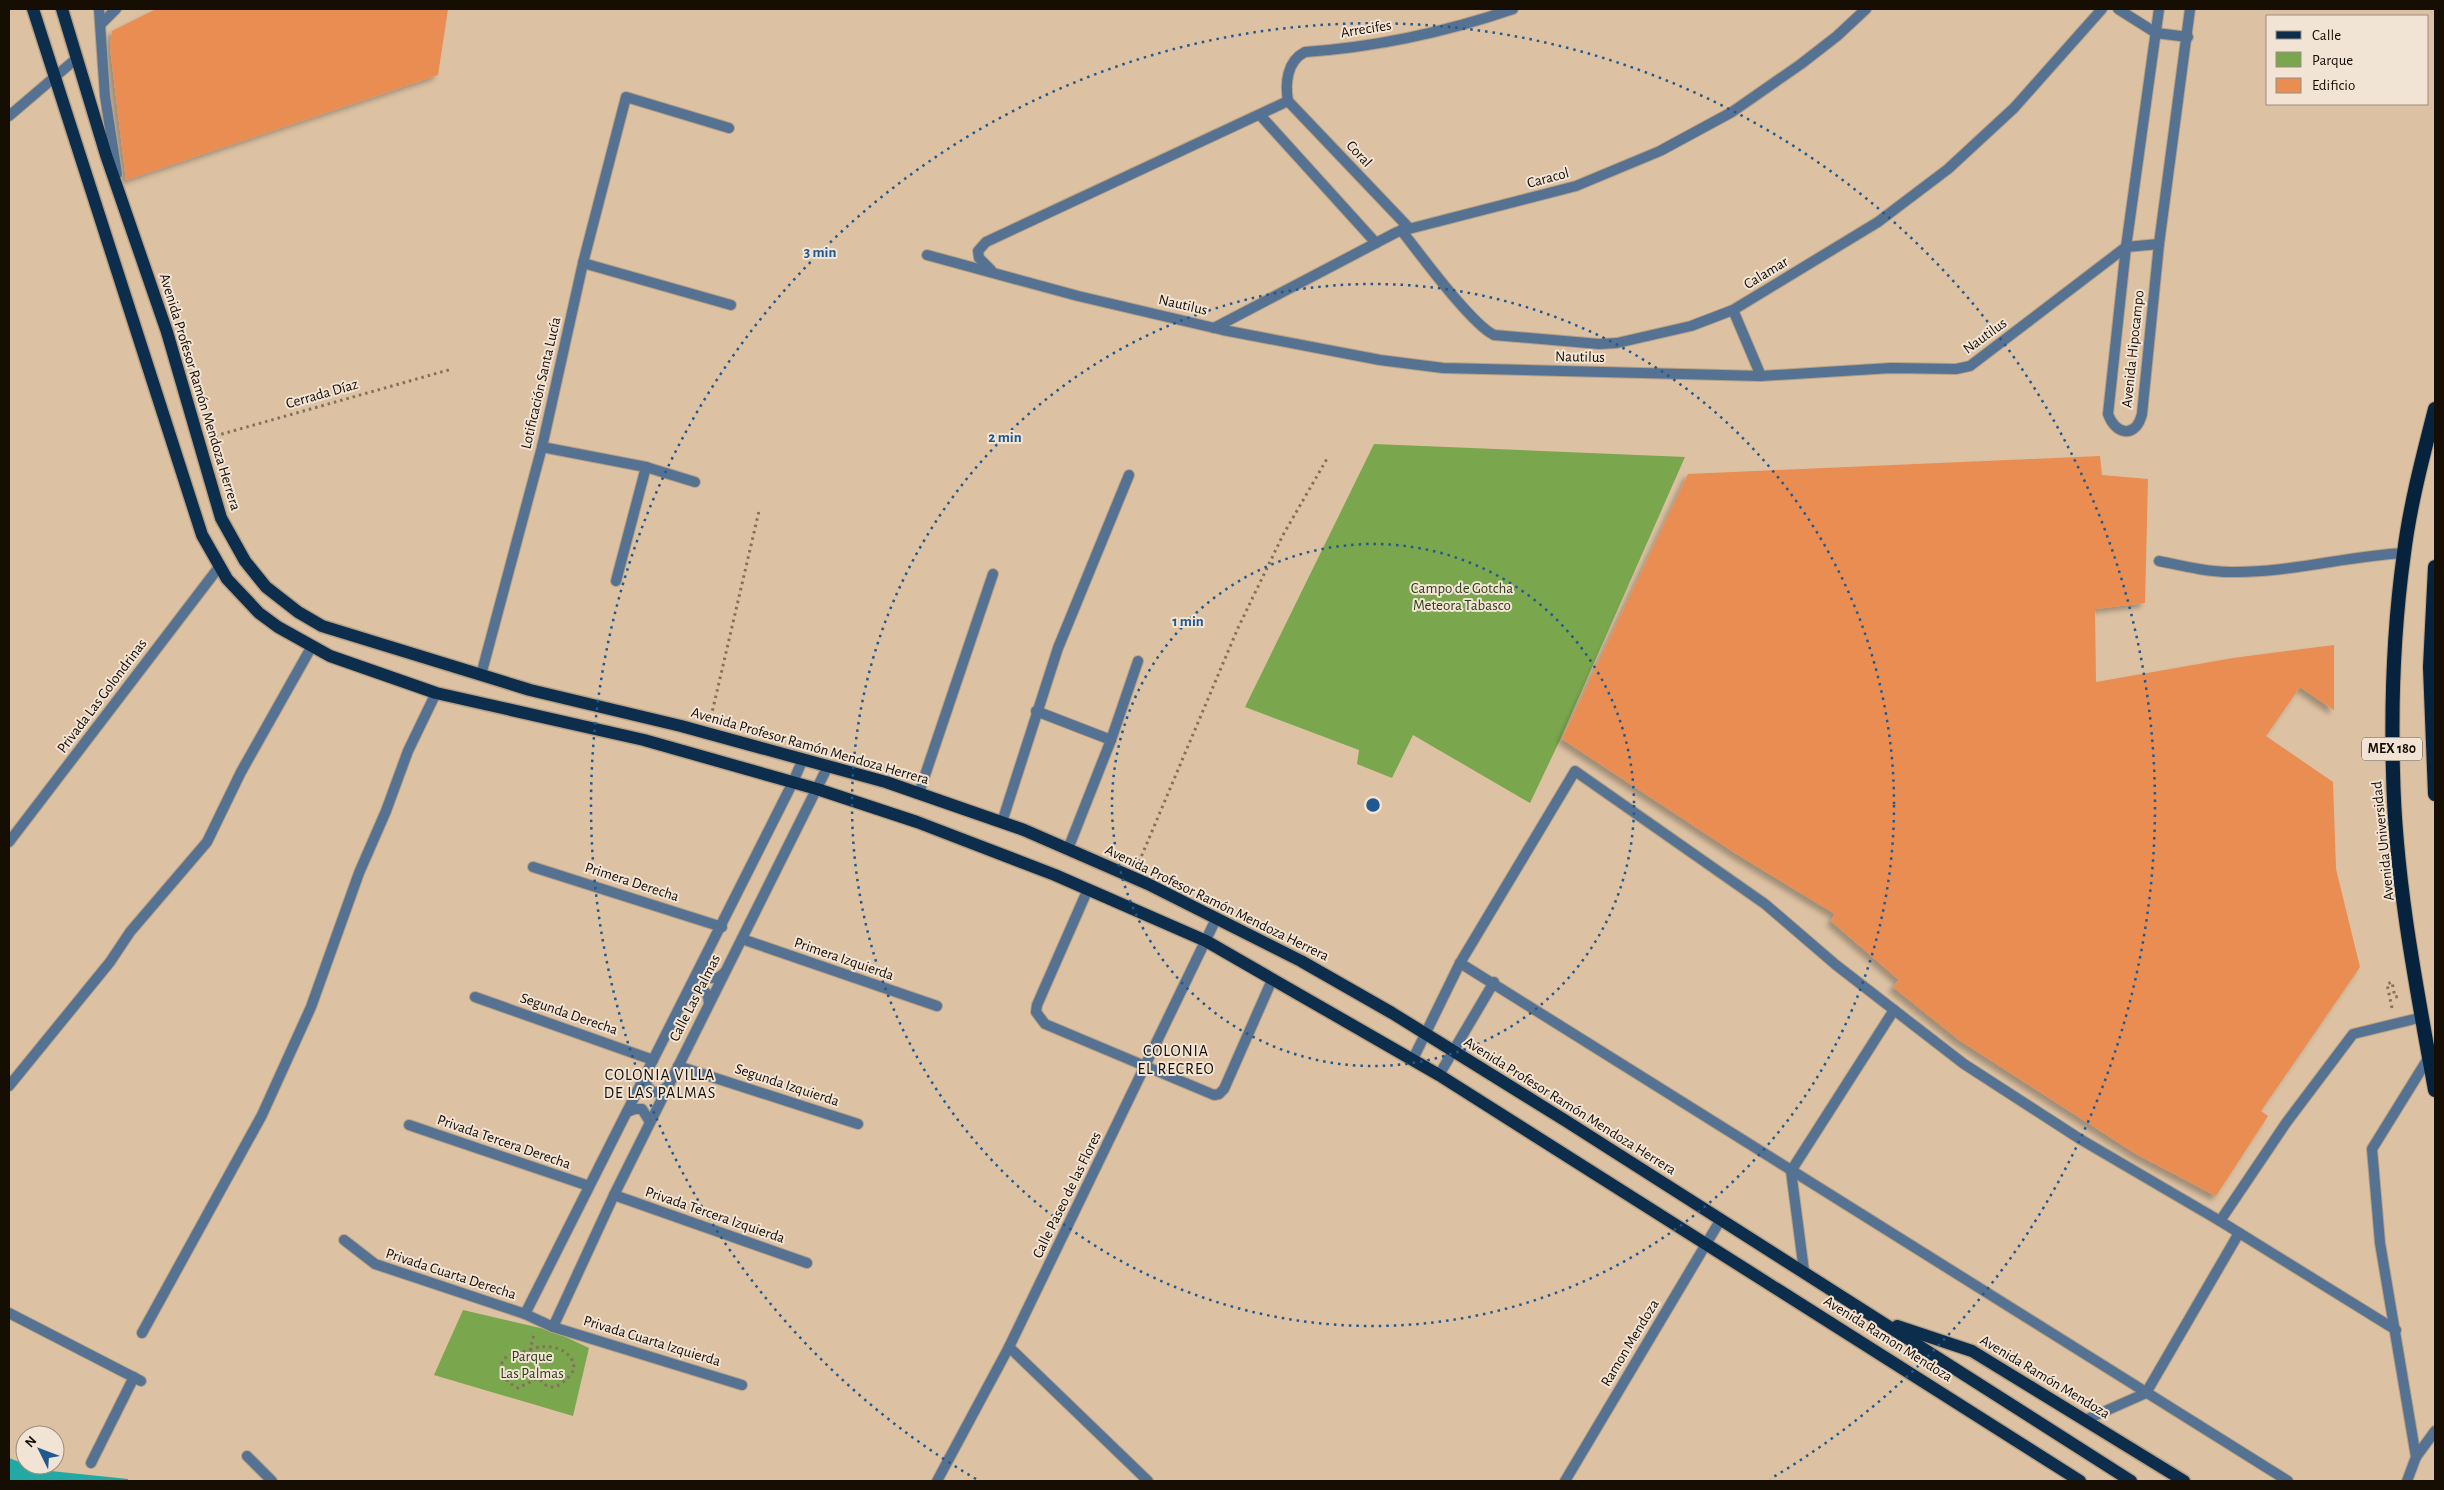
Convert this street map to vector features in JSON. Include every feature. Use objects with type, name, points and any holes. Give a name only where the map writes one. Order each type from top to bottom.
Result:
[{"type":"highway","name":"Avenida Universidad","points":[[2435,409],[2422,461],[2404,553],[2395,642],[2393,774],[2400,868],[2435,1090]]},
{"type":"highway","name":"MEX 180","points":[[2435,567],[2430,667],[2435,794]]},
{"type":"main road","points":[[33,9],[129,305],[195,517],[209,551],[219,567],[259,614],[312,646],[355,665],[436,693],[644,740],[817,789],[917,822],[1055,874],[1206,941],[1413,1059],[1439,1076]]},
{"type":"main road","name":"Avenida Profesor Ramón Mendoza Herrera","points":[[62,9],[121,200],[167,332],[221,518],[233,542],[256,575],[276,596],[322,626],[554,697],[708,734],[919,793],[1002,822],[1132,877],[1302,961],[1424,1033],[1880,1320]]},
{"type":"main road","name":"Avenida Ramon Mendoza","points":[[1439,1076],[1678,1225],[2080,1481]]},
{"type":"main road","points":[[1880,1320],[2131,1481]]},
{"type":"main road","name":"Avenida Ramón Mendoza","points":[[1880,1320],[1972,1351],[2184,1481]]},
{"type":"street","points":[[99,9],[106,105],[121,200]]},
{"type":"street","points":[[101,24],[116,9]]},
{"type":"street","name":"Arrecifes","points":[[1288,101],[1287,92],[1290,70],[1296,58],[1305,52],[1373,45],[1425,34],[1513,9]]},
{"type":"street","name":"Caracol","points":[[1214,328],[1405,229],[1576,186],[1660,151],[1732,112],[1772,85],[1838,36],[1866,9]]},
{"type":"street","name":"Calamar","points":[[1405,229],[1460,302],[1494,335],[1599,344],[1617,343],[1691,326],[1733,310],[1878,222],[1948,169],[2014,108],[2102,9]]},
{"type":"street","points":[[2118,9],[2156,33],[2188,38]]},
{"type":"street","name":"Avenida Hipocampo","points":[[2159,9],[2126,247],[2108,414],[2111,423],[2117,429],[2127,431],[2135,429],[2140,422],[2142,414],[2159,244],[2188,38],[2190,9]]},
{"type":"street","points":[[9,116],[77,58]]},
{"type":"street","name":"Lotificación Santa Lucía","points":[[482,675],[542,446],[583,263],[626,97],[729,128]]},
{"type":"street","name":"Nautilus","points":[[1003,275],[988,268],[979,258],[978,251],[986,242],[1288,101]]},
{"type":"street","name":"Coral","points":[[1288,101],[1405,229]]},
{"type":"street","points":[[1260,115],[1376,243]]},
{"type":"street","points":[[2126,247],[2159,244]]},
{"type":"street","name":"Nautilus","points":[[927,255],[1078,296],[1214,328],[1380,360],[1443,368],[1761,376],[1891,368],[1956,369],[1970,366],[2126,247]]},
{"type":"street","points":[[583,263],[731,305]]},
{"type":"street","points":[[1733,310],[1761,376]]},
{"type":"street","points":[[542,446],[646,467],[695,482]]},
{"type":"street","points":[[616,581],[646,467]]},
{"type":"street","points":[[1002,822],[1036,711],[1058,648],[1129,475]]},
{"type":"street","points":[[2159,562],[2219,572],[2250,572],[2308,567],[2373,555],[2404,553]]},
{"type":"street","name":"Privada Las Golondrinas","points":[[9,842],[219,567]]},
{"type":"street","points":[[919,793],[993,574]]},
{"type":"street","points":[[9,1086],[110,962],[130,932],[207,842],[241,772],[312,646]]},
{"type":"street","points":[[1068,849],[1111,740],[1138,662]]},
{"type":"street","points":[[142,1333],[262,1115],[311,1007],[358,873],[386,811],[408,751],[436,693]]},
{"type":"street","points":[[1036,711],[1111,740]]},
{"type":"street","name":"Calle Las Palmas","points":[[525,1314],[626,1112],[722,927],[793,782],[802,759]]},
{"type":"street","name":"Calle Las Palmas","points":[[553,1326],[614,1195],[828,766]]},
{"type":"street","points":[[1413,1059],[1424,1033],[1460,963],[1575,771],[1765,904],[1836,965],[1934,1042],[1986,1078],[2080,1139],[2220,1221],[2396,1330]]},
{"type":"street","name":"Primera Derecha","points":[[533,867],[722,927]]},
{"type":"street","points":[[1088,889],[1036,1012],[1045,1024],[1214,1095],[1219,1094],[1224,1089],[1272,980]]},
{"type":"street","name":"Calle Paseo de las Flores","points":[[937,1481],[1009,1347],[1146,1067],[1216,918]]},
{"type":"street","name":"Primera Izquierda","points":[[742,939],[937,1006]]},
{"type":"street","points":[[704,962],[704,971],[709,978],[718,978],[725,973]]},
{"type":"street","points":[[1460,963],[1494,982],[1791,1171],[2288,1481]]},
{"type":"street","points":[[1439,1076],[1494,982]]},
{"type":"street","points":[[687,993],[695,988],[703,989],[708,996],[709,1004]]},
{"type":"street","name":"Segunda Derecha","points":[[475,997],[653,1060]]},
{"type":"street","points":[[1804,1272],[1791,1171],[1894,1010]]},
{"type":"street","points":[[2220,1221],[2286,1123],[2353,1034],[2423,1017]]},
{"type":"street","points":[[2416,1457],[2380,1242],[2372,1149],[2429,1057]]},
{"type":"street","name":"Segunda Izquierda","points":[[678,1066],[858,1124]]},
{"type":"street","points":[[645,1075],[647,1086],[653,1092],[660,1092],[668,1086]]},
{"type":"street","points":[[626,1112],[635,1108],[642,1109],[650,1122]]},
{"type":"street","name":"Privada Tercera Derecha","points":[[409,1125],[589,1186]]},
{"type":"street","name":"Privada Tercera Izquierda","points":[[614,1195],[807,1264]]},
{"type":"street","name":"Ramon Mendoza","points":[[1565,1481],[1720,1219]]},
{"type":"street","points":[[2085,1420],[2146,1392],[2239,1233]]},
{"type":"street","name":"Privada Cuarta Derecha","points":[[344,1240],[375,1264],[525,1314],[553,1326]]},
{"type":"street","points":[[9,1313],[137,1379],[91,1462]]},
{"type":"street","name":"Privada Cuarta Izquierda","points":[[553,1326],[742,1385]]},
{"type":"street","points":[[1009,1347],[1148,1481]]},
{"type":"street","points":[[2407,1481],[2416,1457],[2435,1431]]},
{"type":"street","points":[[247,1456],[272,1481]]},
{"type":"path","name":"Cerrada Díaz","points":[[198,441],[452,369]]},
{"type":"path","points":[[1132,877],[1238,628],[1283,535],[1328,457]]},
{"type":"path","points":[[708,734],[759,510]]},
{"type":"path","points":[[2392,1008],[2387,984],[2392,982],[2395,997]]},
{"type":"path","points":[[530,1350],[538,1319]]},
{"type":"path","points":[[542,1346],[562,1350],[572,1360],[574,1369],[569,1376],[555,1387],[551,1387],[536,1379],[518,1388],[509,1383],[502,1375],[501,1366],[511,1354],[530,1350],[542,1346]]},
{"type":"green space","name":"Campo de Gotcha Meteora Tabasco","points":[[1374,444],[1685,457],[1560,740],[1530,803],[1413,735],[1392,778],[1357,764],[1359,750],[1245,707]]},
{"type":"green space","name":"Parque Las Palmas","points":[[463,1310],[553,1331],[589,1348],[573,1416],[434,1375]]},
{"type":"water","points":[[9,1458],[15,1460],[15,1475],[65,1475],[65,1472],[128,1479],[128,1481],[9,1481]]},
{"type":"building","points":[[156,9],[448,9],[438,75],[126,180],[110,47],[112,31]]},
{"type":"building","points":[[2100,456],[2102,475],[2148,479],[2145,603],[2095,609],[2096,682],[2233,658],[2334,645],[2334,710],[2300,687],[2266,736],[2333,782],[2336,869],[2360,967],[2261,1111],[2268,1116],[2216,1196],[2136,1154],[1959,1040],[1893,987],[1899,980],[1831,921],[1835,914],[1735,853],[1562,739],[1688,474]]},
{"type":"district","name":"COLONIA EL RECREO","points":[[1176,1060]]},
{"type":"district","name":"COLONIA VILLA DE LAS PALMAS","points":[[660,1084]]}]
